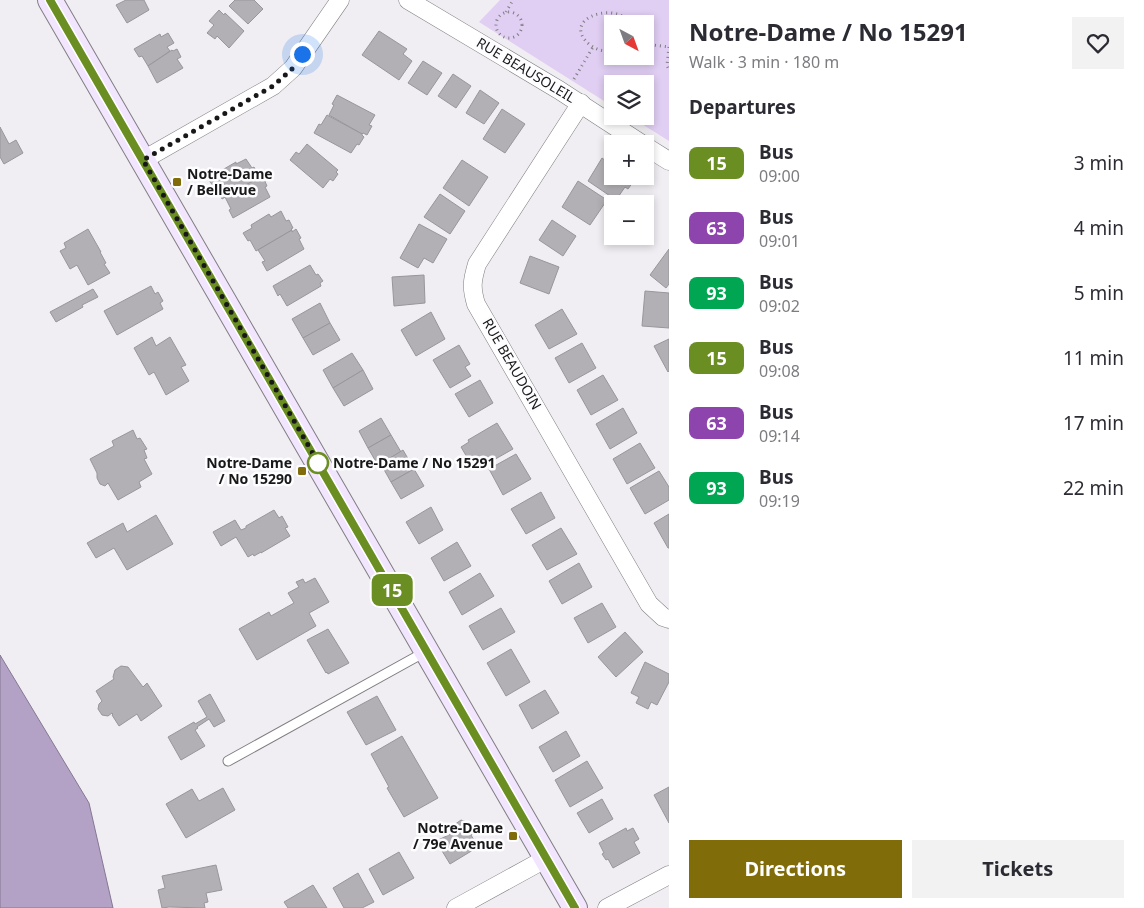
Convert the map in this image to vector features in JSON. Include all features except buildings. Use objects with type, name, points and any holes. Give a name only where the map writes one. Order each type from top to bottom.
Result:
[{"type":"main road","points":[[50,0],[575,908]]},
{"type":"street","points":[[143,160],[273,86],[293,68],[340,0]]},
{"type":"street","name":"RUE BEAUSOLEIL","points":[[408,0],[581,104],[629,135]]},
{"type":"street","name":"RUE BEAUDOIN","points":[[581,104],[477,264],[472,290],[476,304],[649,604],[663,617],[669,619]]},
{"type":"street","name":"RUE BEAUSOLEIL","points":[[654,151],[669,161]]},
{"type":"street","points":[[456,908],[547,858]]},
{"type":"street","points":[[607,908],[669,875]]},
{"type":"lane","points":[[228,761],[427,651]]},
{"type":"path","points":[[506,13],[510,12],[517,16],[522,28],[518,35],[510,38],[502,36],[496,30],[496,21],[498,17],[506,13],[513,0]]},
{"type":"path","points":[[583,18],[581,26],[586,42],[593,47],[604,50]]},
{"type":"path","points":[[654,45],[669,47],[667,65],[669,70]]},
{"type":"path","points":[[572,80],[593,47]]},
{"type":"shaded area","points":[[500,0],[669,0],[669,141],[643,125],[654,125],[654,75],[604,75],[604,101],[479,22]]},
{"type":"shaded area","points":[[0,655],[89,803],[113,908],[0,908]]},
{"type":"bus line","name":"15","points":[[50,0],[575,908]]},
{"type":"place","name":"Notre-Dame / Bellevue","points":[[177,182]]},
{"type":"place","name":"Notre-Dame / No 15291","points":[[318,463]]},
{"type":"place","name":"Notre-Dame / No 15290","points":[[302,471]]},
{"type":"place","name":"Notre-Dame / 79e Avenue","points":[[513,836]]},
{"type":"route","points":[[302,54],[293,68],[273,86],[143,160],[318,463]]}]
